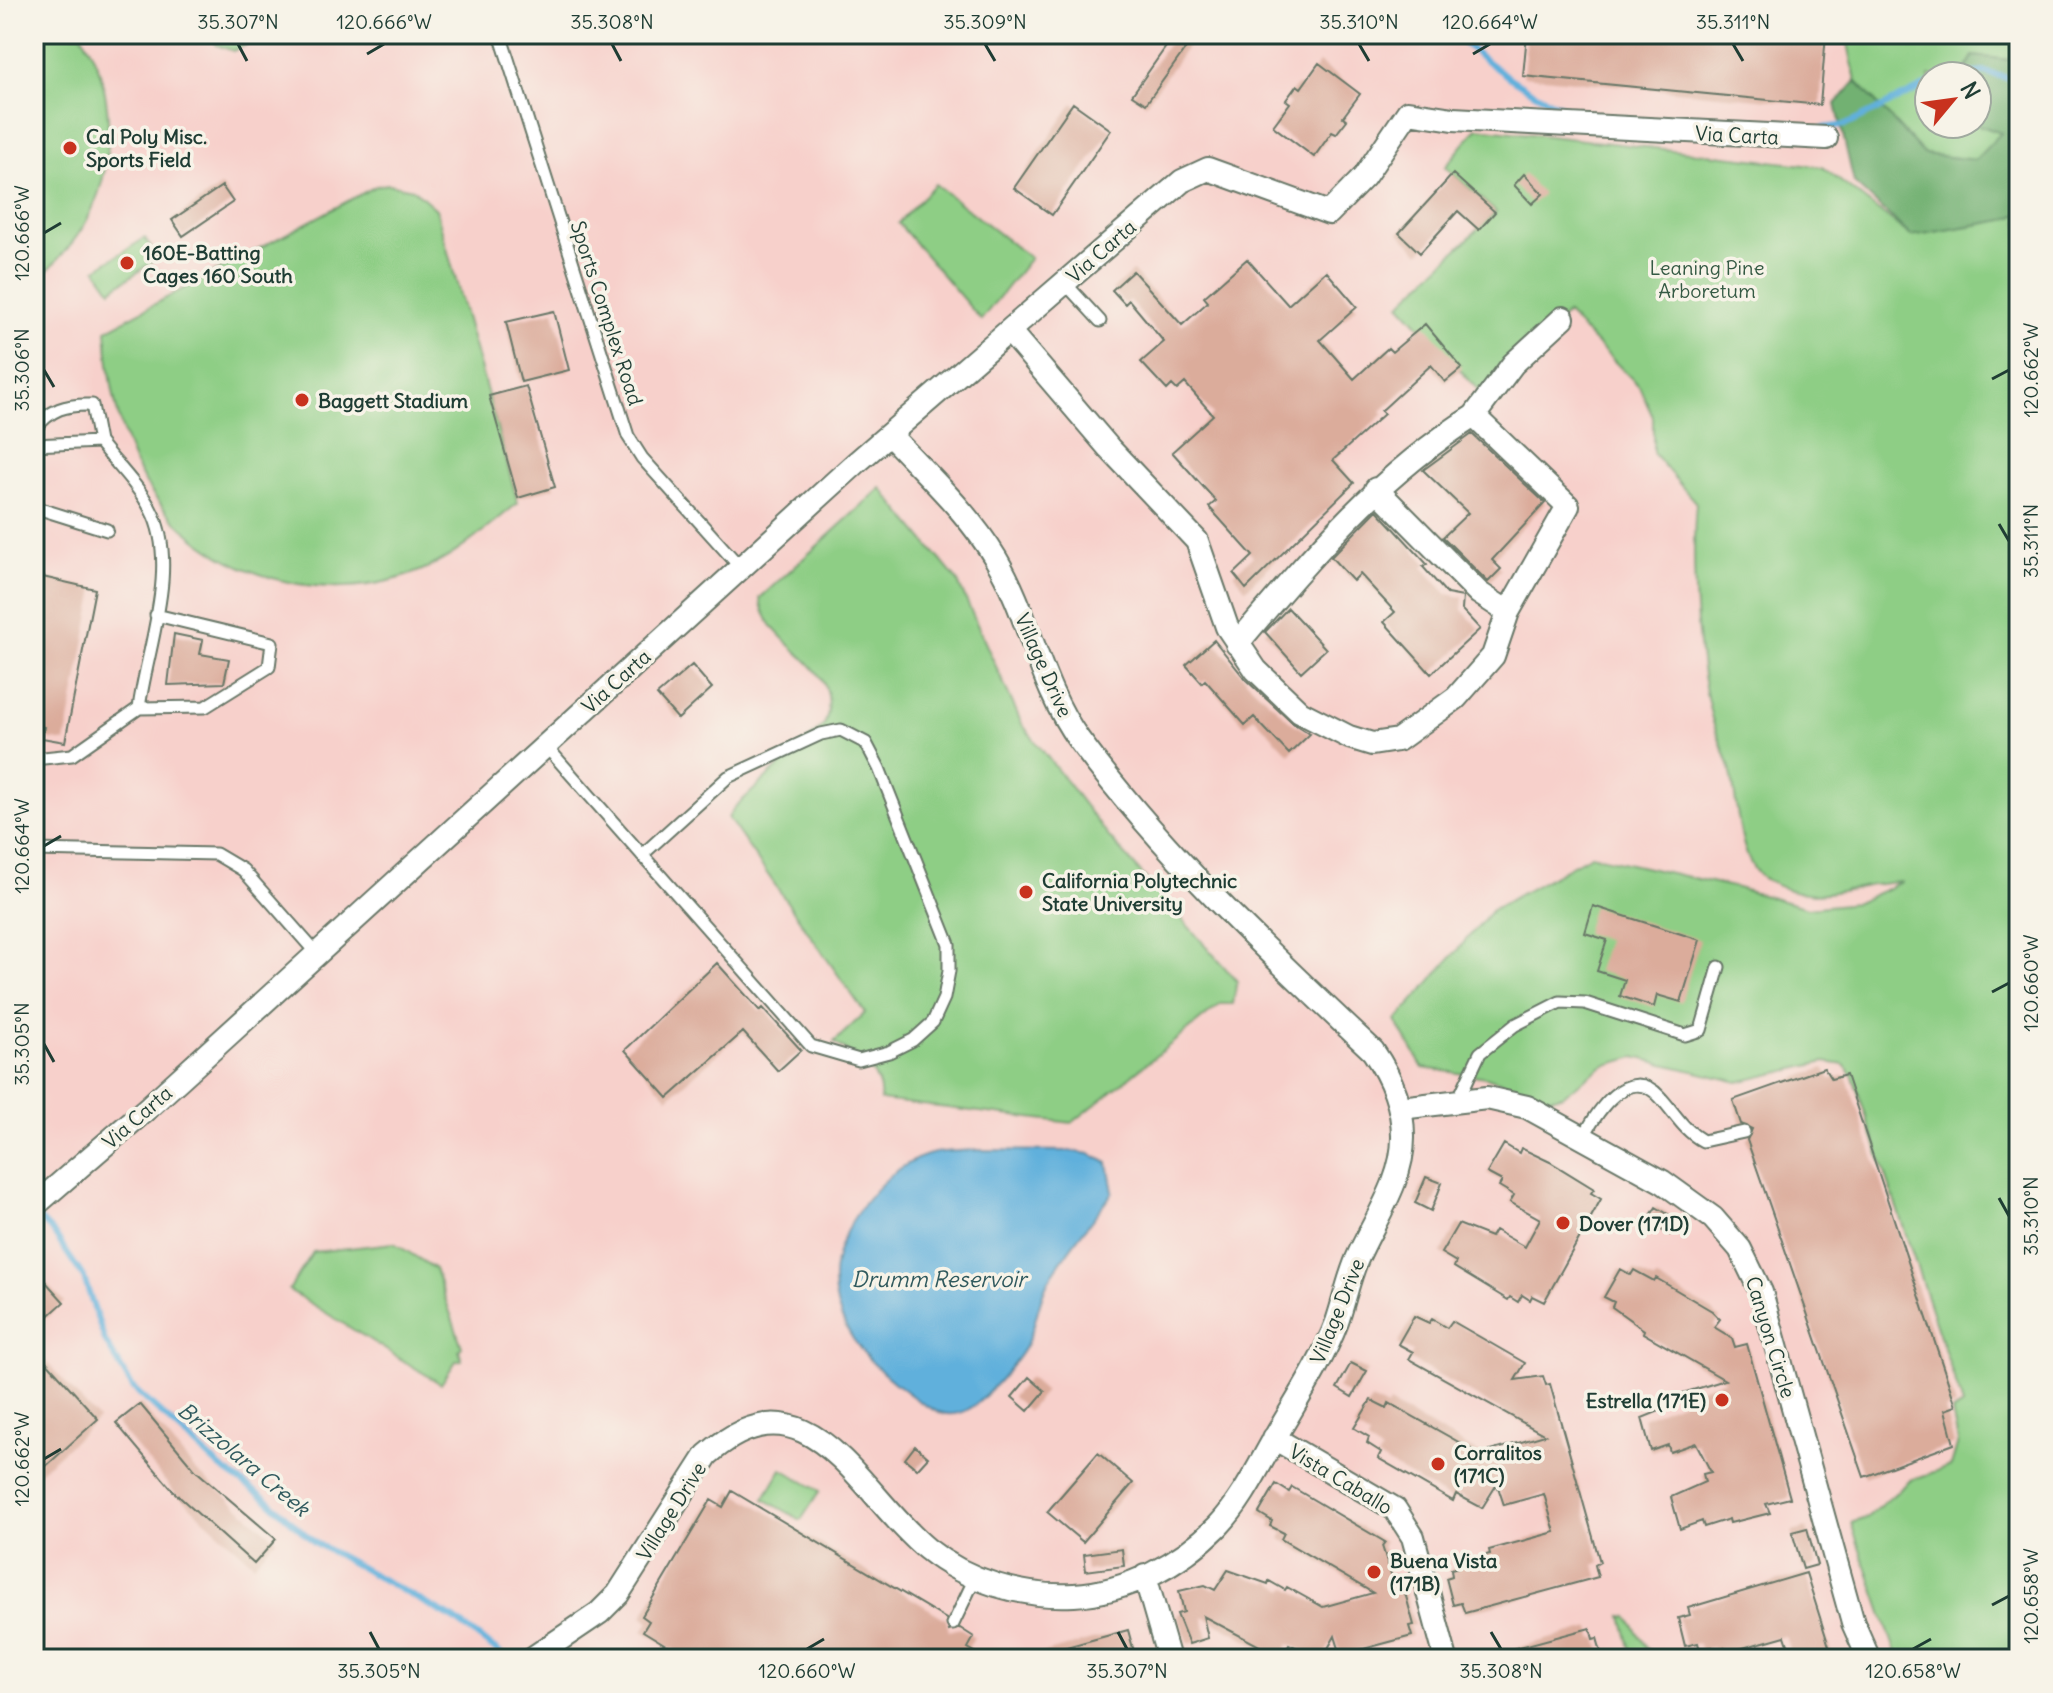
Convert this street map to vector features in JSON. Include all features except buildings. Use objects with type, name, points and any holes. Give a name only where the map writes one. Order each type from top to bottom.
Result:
[{"type":"street","name":"Via Carta","points":[[37,1203],[150,1106],[890,435],[1182,181],[1208,169],[1329,213],[1364,177],[1408,112],[1465,120],[1826,138]]},
{"type":"street","points":[[1237,644],[1304,565],[1376,489],[1430,443],[1474,416],[1513,364],[1563,318]]},
{"type":"street","points":[[1010,332],[1090,428],[1197,541],[1237,644],[1256,670],[1300,712],[1349,737],[1372,744],[1398,740],[1456,698],[1493,656],[1508,612],[1568,506],[1474,416]]},
{"type":"street","name":"Village Drive","points":[[538,1654],[599,1613],[618,1594],[707,1455],[732,1436],[762,1426],[793,1426],[816,1435],[839,1454],[926,1548],[975,1578],[1016,1591],[1075,1595],[1126,1585],[1173,1562],[1220,1524],[1243,1492],[1337,1324],[1353,1269],[1394,1183],[1403,1136],[1400,1108],[1385,1069],[1373,1051],[1219,906],[1078,738],[1047,681],[996,558],[976,530],[890,435]]},
{"type":"street","points":[[1376,489],[1479,593],[1508,612]]},
{"type":"street","name":"Canyon Circle","points":[[1400,1108],[1487,1098],[1527,1107],[1688,1200],[1713,1218],[1740,1249],[1761,1292],[1853,1623],[1869,1659]]},
{"type":"street","name":"Vista Caballo","points":[[1274,1438],[1395,1509],[1413,1537],[1446,1659]]},
{"type":"street","points":[[1145,1576],[1169,1659]]},
{"type":"lane","name":"Sports Complex Road","points":[[500,34],[628,436],[642,458],[741,568]]},
{"type":"lane","points":[[1065,283],[1100,321]]},
{"type":"lane","points":[[34,430],[44,416],[58,408],[92,405],[99,442],[151,510],[164,546],[163,586],[146,656],[139,708]]},
{"type":"lane","points":[[34,445],[99,442]]},
{"type":"lane","points":[[34,507],[107,530]]},
{"type":"lane","points":[[34,759],[72,755],[139,708],[205,707],[269,667],[272,643],[156,615]]},
{"type":"lane","points":[[545,745],[642,855],[811,1046],[859,1060],[913,1040],[933,1022],[944,998],[949,944],[879,768],[866,743],[841,730],[821,734],[728,777],[642,855]]},
{"type":"lane","points":[[34,850],[216,854],[243,870],[317,954]]},
{"type":"lane","points":[[1458,1101],[1480,1053],[1515,1025],[1560,1002],[1585,1003],[1685,1035],[1701,1030],[1719,967]]},
{"type":"lane","points":[[1583,1138],[1608,1098],[1631,1086],[1646,1087],[1658,1094],[1687,1132],[1703,1141],[1744,1132]]},
{"type":"lane","points":[[953,1624],[975,1578]]},
{"type":"shaded area","name":"California Polytechnic State University","points":[[34,34],[2019,34],[2019,1659],[34,1659]]},
{"type":"green space","name":"Cal Poly Misc. Sports Field","points":[[34,34],[81,34],[92,54],[106,98],[108,145],[99,191],[86,223],[34,285]]},
{"type":"green space","points":[[208,34],[269,34],[233,51],[217,45]]},
{"type":"green space","points":[[1846,34],[2019,34],[2019,61],[1973,56],[1971,60],[1913,60],[1913,140],[1993,140],[1993,130],[2002,133],[1975,160],[1924,154],[1856,81]]},
{"type":"green space","points":[[1973,56],[2019,61],[2019,214],[2004,220],[1911,236],[1854,183],[1836,104],[1856,81],[1924,154],[1975,160],[2001,133],[1993,130],[1993,60],[1971,60]]},
{"type":"green space","name":"Leaning Pine Arboretum","points":[[1477,128],[1822,167],[1911,236],[2004,220],[2019,214],[2019,1659],[1898,1659],[1851,1523],[1866,1518],[1911,1480],[1951,1466],[1958,1442],[1952,1412],[1963,1405],[1852,1074],[1844,1065],[1825,1062],[1738,1082],[1635,1057],[1603,1066],[1563,1095],[1548,1098],[1486,1077],[1423,1068],[1396,1021],[1492,910],[1591,855],[1737,888],[1808,908],[1856,903],[1902,882],[1818,894],[1801,893],[1766,880],[1750,861],[1744,847],[1730,767],[1713,722],[1702,671],[1695,583],[1696,503],[1653,453],[1653,417],[1639,386],[1567,314],[1481,393],[1400,304],[1496,212],[1445,167]]},
{"type":"green space","name":"Baggett Stadium","points":[[388,184],[413,189],[436,209],[518,503],[441,561],[387,581],[344,587],[301,584],[260,574],[221,556],[186,531],[157,499],[134,461],[122,429],[111,380],[106,330],[376,186]]},
{"type":"green space","points":[[935,184],[1030,258],[981,320],[898,223]]},
{"type":"green space","name":"160E-Batting Cages 160 South","points":[[145,238],[158,258],[111,290],[96,269]]},
{"type":"green space","points":[[881,488],[957,580],[1022,724],[1109,837],[1237,981],[1233,1004],[1221,1004],[1072,1123],[880,1100],[880,1090],[872,1073],[834,1042],[865,1013],[728,818],[734,808],[824,725],[829,704],[825,687],[816,672],[776,631],[765,616],[760,598]]},
{"type":"green space","points":[[394,1243],[435,1269],[462,1347],[459,1350],[462,1360],[456,1361],[441,1384],[289,1290],[313,1252]]},
{"type":"green space","points":[[782,1469],[820,1491],[801,1520],[764,1499]]},
{"type":"green space","points":[[1622,1616],[1628,1617],[1654,1659],[1633,1659]]},
{"type":"water","name":"Drumm Reservoir","points":[[977,1150],[1090,1154],[1108,1163],[1113,1192],[1049,1280],[1030,1335],[1018,1358],[978,1403],[963,1412],[946,1414],[916,1399],[883,1373],[863,1352],[847,1329],[838,1306],[834,1281],[837,1256],[848,1229],[880,1185],[906,1165],[925,1156]]},
{"type":"waterway","points":[[1452,34],[1515,81],[1585,117]]},
{"type":"waterway","points":[[1993,74],[2019,81]]},
{"type":"waterway","points":[[1823,128],[1846,125],[1913,92]]},
{"type":"waterway","name":"Brizzolara Creek","points":[[34,1213],[53,1232],[84,1278],[105,1341],[133,1388],[221,1468],[269,1501],[314,1542],[454,1619],[508,1659]]},
{"type":"place","name":"Cal Poly Misc. Sports Field","points":[[70,148]]},
{"type":"place","name":"160E-Batting Cages 160 South","points":[[127,263]]},
{"type":"place","name":"Baggett Stadium","points":[[302,400]]},
{"type":"place","name":"California Polytechnic State University","points":[[1026,892]]},
{"type":"place","name":"Dover (171D)","points":[[1563,1223]]},
{"type":"place","name":"Estrella (171E)","points":[[1722,1400]]},
{"type":"place","name":"Corralitos (171C)","points":[[1438,1464]]},
{"type":"place","name":"Buena Vista (171B)","points":[[1374,1572]]}]
